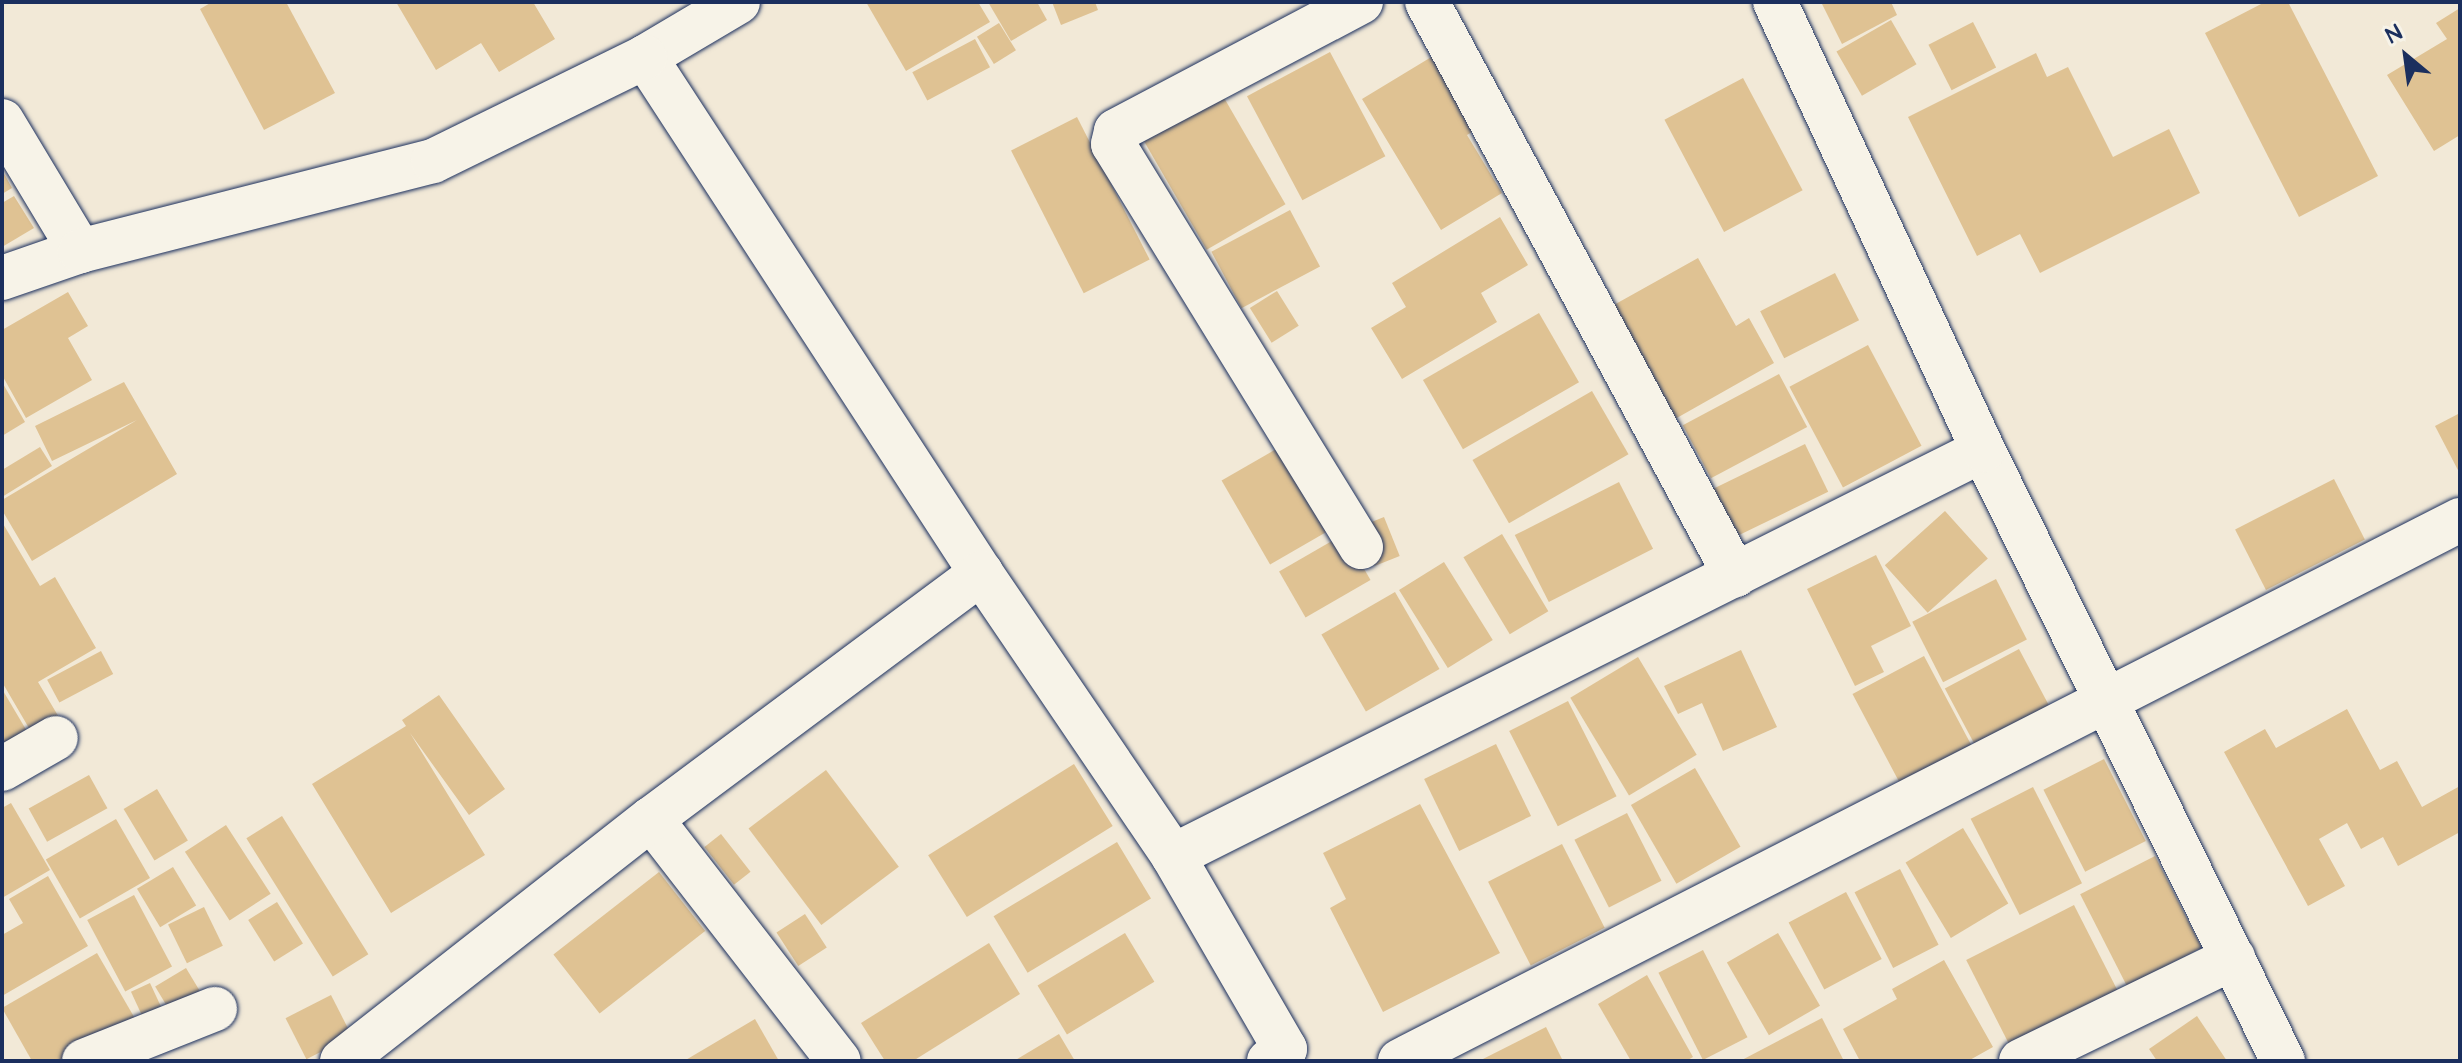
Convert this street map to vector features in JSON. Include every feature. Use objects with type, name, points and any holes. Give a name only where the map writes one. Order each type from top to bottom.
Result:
[{"type":"street","points":[[2,278],[80,251],[433,161],[645,57],[738,2]]},
{"type":"street","points":[[1361,2],[1116,131],[1113,144],[1361,547]]},
{"type":"street","points":[[1427,2],[1735,575]]},
{"type":"street","points":[[1775,2],[1983,450],[2283,1061]]},
{"type":"street","points":[[645,57],[981,573],[1173,856],[1282,1057]]},
{"type":"street","points":[[2,121],[80,251]]},
{"type":"street","points":[[1173,856],[1983,450]]},
{"type":"street","points":[[1400,1061],[2460,520]]},
{"type":"street","points":[[342,1061],[651,819],[981,573]]},
{"type":"street","points":[[2,769],[56,738]]},
{"type":"street","points":[[651,819],[839,1061]]},
{"type":"street","points":[[2021,1061],[2233,958]]},
{"type":"street","points":[[84,1061],[215,1009]]},
{"type":"building","points":[[212,2],[286,2],[335,93],[264,130],[200,9]]},
{"type":"building","points":[[396,2],[533,2],[555,39],[499,72],[481,43],[436,70]]},
{"type":"building","points":[[866,2],[978,2],[990,22],[906,71]]},
{"type":"building","points":[[988,2],[1037,2],[1047,20],[1011,41]]},
{"type":"building","points":[[1052,2],[1095,2],[1098,10],[1061,25]]},
{"type":"building","points":[[1821,2],[1891,2],[1897,15],[1842,44]]},
{"type":"building","points":[[2265,2],[2288,2],[2378,176],[2299,217],[2205,33]]},
{"type":"building","points":[[2460,8],[2460,135],[2434,151],[2387,75],[2447,39],[2436,23]]},
{"type":"building","points":[[1891,20],[1916,64],[1862,96],[1836,52]]},
{"type":"building","points":[[1973,22],[1996,67],[1952,90],[1928,45]]},
{"type":"building","points":[[999,23],[1016,50],[994,64],[977,37]]},
{"type":"building","points":[[975,39],[990,67],[927,101],[912,72]]},
{"type":"building","points":[[1330,52],[1385,156],[1302,200],[1247,96]]},
{"type":"building","points":[[2036,53],[2047,77],[2068,67],[2113,157],[2169,129],[2200,193],[2040,273],[2020,234],[1977,256],[1908,117]]},
{"type":"building","points":[[1433,56],[1477,129],[1467,135],[1502,193],[1441,230],[1362,99]]},
{"type":"building","points":[[1743,78],[1803,190],[1724,232],[1664,120]]},
{"type":"building","points":[[1223,96],[1286,204],[1207,250],[1144,142]]},
{"type":"building","points":[[1077,117],[1150,260],[1084,293],[1011,151]]},
{"type":"building","points":[[2,170],[12,188],[2,194]]},
{"type":"building","points":[[14,196],[34,228],[2,247],[2,203]]},
{"type":"building","points":[[1290,210],[1320,267],[1241,308],[1211,252]]},
{"type":"building","points":[[1500,217],[1528,265],[1481,293],[1497,322],[1402,379],[1371,328],[1406,307],[1392,283]]},
{"type":"building","points":[[1698,258],[1736,326],[1749,318],[1774,363],[1675,419],[1612,306]]},
{"type":"building","points":[[1835,273],[1859,320],[1784,358],[1760,311]]},
{"type":"building","points":[[1277,291],[1299,326],[1272,343],[1250,308]]},
{"type":"building","points":[[68,292],[88,326],[68,338],[92,380],[26,418],[2,375],[2,330]]},
{"type":"building","points":[[1539,313],[1579,382],[1463,449],[1423,380]]},
{"type":"building","points":[[1868,345],[1922,446],[1843,487],[1789,387]]},
{"type":"building","points":[[1779,374],[1807,427],[1711,478],[1683,425]]},
{"type":"building","points":[[2,382],[25,422],[2,436]]},
{"type":"building","points":[[124,382],[177,474],[32,561],[2,510],[2,500],[137,420],[52,461],[35,426]]},
{"type":"building","points":[[1592,391],[1628,454],[1509,523],[1472,460]]},
{"type":"building","points":[[2460,413],[2460,474],[2435,426]]},
{"type":"building","points":[[1290,441],[1338,525],[1270,565],[1222,480]]},
{"type":"building","points":[[1805,444],[1828,492],[1733,538],[1710,490]]},
{"type":"building","points":[[40,447],[52,466],[2,497],[2,470]]},
{"type":"building","points":[[2334,479],[2365,540],[2266,590],[2235,529]]},
{"type":"building","points":[[1619,482],[1653,549],[1549,602],[1515,535]]},
{"type":"building","points":[[1945,511],[1988,559],[1928,613],[1885,565]]},
{"type":"building","points":[[1384,517],[1400,556],[1375,566],[1359,527]]},
{"type":"building","points":[[2,522],[40,586],[55,577],[96,648],[38,682],[60,719],[33,735],[2,682]]},
{"type":"building","points":[[1344,534],[1370,580],[1306,617],[1279,572]]},
{"type":"building","points":[[1502,534],[1548,611],[1510,634],[1463,557]]},
{"type":"building","points":[[1876,555],[1911,626],[1871,646],[1884,672],[1855,686],[1807,589]]},
{"type":"building","points":[[1444,562],[1493,640],[1448,668],[1399,590]]},
{"type":"building","points":[[1996,579],[2027,640],[1943,682],[1912,622]]},
{"type":"building","points":[[1395,592],[1440,669],[1366,712],[1321,634]]},
{"type":"building","points":[[2019,649],[2052,712],[1978,751],[1945,688]]},
{"type":"building","points":[[1741,650],[1777,727],[1723,751],[1702,703],[1678,714],[1664,686]]},
{"type":"building","points":[[101,651],[113,674],[59,703],[47,680]]},
{"type":"building","points":[[1924,656],[1974,750],[1903,789],[1852,694]]},
{"type":"building","points":[[1638,657],[1697,755],[1629,795],[1570,698]]},
{"type":"building","points":[[2,689],[31,738],[2,755]]},
{"type":"building","points":[[439,695],[505,789],[469,815],[410,733],[485,855],[391,913],[312,784],[406,726],[402,720]]},
{"type":"building","points":[[1568,701],[1617,796],[1558,826],[1509,731]]},
{"type":"building","points":[[2347,709],[2380,770],[2397,761],[2422,807],[2460,786],[2460,832],[2398,866],[2383,837],[2361,849],[2347,823],[2319,839],[2345,886],[2308,906],[2224,752],[2265,729],[2276,748]]},
{"type":"building","points":[[1496,744],[1531,816],[1459,851],[1424,779]]},
{"type":"building","points":[[2104,759],[2146,841],[2085,872],[2043,790]]},
{"type":"building","points":[[1074,764],[1113,826],[967,917],[928,855]]},
{"type":"building","points":[[1695,768],[1740,847],[1676,884],[1631,805]]},
{"type":"building","points":[[826,770],[899,867],[821,925],[749,828]]},
{"type":"building","points":[[89,775],[107,808],[47,842],[29,808]]},
{"type":"building","points":[[2033,787],[2082,883],[2020,915],[1971,819]]},
{"type":"building","points":[[157,789],[188,840],[154,861],[124,809]]},
{"type":"building","points":[[11,803],[50,870],[2,898],[2,808]]},
{"type":"building","points":[[1420,804],[1500,953],[1383,1012],[1330,908],[1346,899],[1323,853]]},
{"type":"building","points":[[1627,813],[1662,881],[1609,908],[1574,840]]},
{"type":"building","points":[[282,816],[368,954],[333,976],[246,838]]},
{"type":"building","points":[[116,819],[150,878],[80,918],[46,860]]},
{"type":"building","points":[[226,825],[271,894],[230,920],[185,852]]},
{"type":"building","points":[[1963,828],[2008,903],[1951,938],[1906,863]]},
{"type":"building","points":[[721,834],[751,872],[734,885],[704,847]]},
{"type":"building","points":[[1117,842],[1151,899],[1028,973],[994,916]]},
{"type":"building","points":[[1562,844],[1605,928],[1531,965],[1488,882]]},
{"type":"building","points":[[2155,856],[2202,948],[2127,986],[2080,894]]},
{"type":"building","points":[[173,867],[196,906],[160,927],[137,889]]},
{"type":"building","points":[[1900,869],[1939,945],[1893,968],[1855,892]]},
{"type":"building","points":[[659,872],[705,931],[600,1014],[553,954]]},
{"type":"building","points":[[48,876],[88,946],[2,996],[2,935],[23,923],[9,899]]},
{"type":"building","points":[[1846,892],[1882,959],[1824,990],[1789,923]]},
{"type":"building","points":[[134,895],[172,967],[125,991],[87,920]]},
{"type":"building","points":[[277,902],[303,944],[274,962],[248,920]]},
{"type":"building","points":[[2074,905],[2120,995],[2012,1050],[1966,960]]},
{"type":"building","points":[[204,907],[223,946],[187,963],[168,925]]},
{"type":"building","points":[[805,914],[827,948],[798,966],[776,933]]},
{"type":"building","points":[[1125,933],[1154,982],[1067,1034],[1038,986]]},
{"type":"building","points":[[1778,933],[1820,1006],[1769,1035],[1727,962]]},
{"type":"building","points":[[989,943],[1020,994],[913,1061],[885,1061],[861,1023]]},
{"type":"building","points":[[1703,950],[1747,1037],[1703,1060],[1658,973]]},
{"type":"building","points":[[97,953],[137,1022],[70,1061],[32,1061],[2,1008]]},
{"type":"building","points":[[1944,960],[1993,1047],[1968,1061],[1860,1061],[1843,1029],[1897,999],[1892,989]]},
{"type":"building","points":[[186,968],[205,1000],[174,1018],[155,987]]},
{"type":"building","points":[[1647,975],[1693,1057],[1686,1061],[1631,1061],[1598,1004]]},
{"type":"building","points":[[150,983],[166,1017],[147,1026],[131,992]]},
{"type":"building","points":[[331,995],[352,1036],[306,1059],[286,1018]]},
{"type":"building","points":[[2197,1016],[2227,1061],[2157,1061],[2149,1049]]},
{"type":"building","points":[[1822,1018],[1844,1061],[1740,1061]]},
{"type":"building","points":[[755,1019],[779,1061],[684,1061]]},
{"type":"building","points":[[1546,1027],[1563,1061],[1479,1061]]},
{"type":"building","points":[[1059,1034],[1075,1061],[1014,1061]]}]
